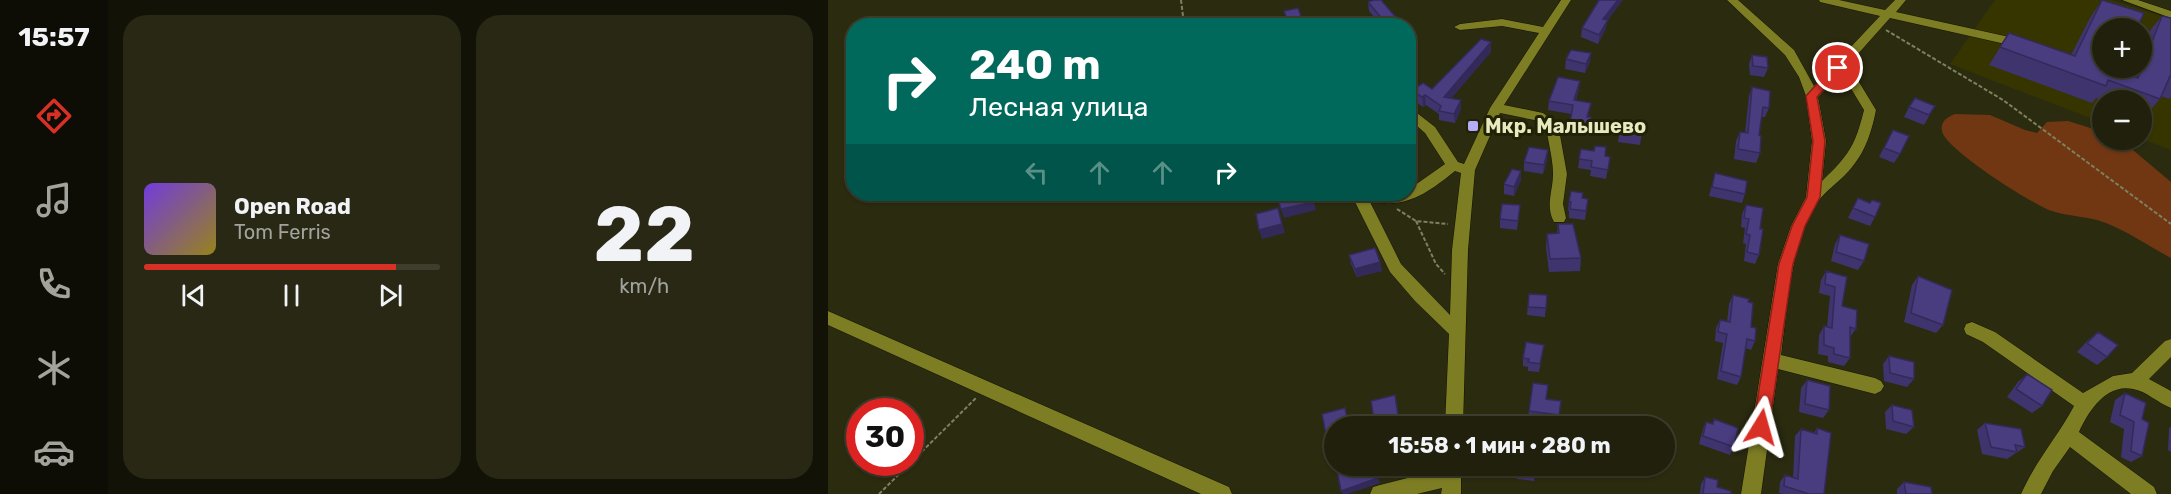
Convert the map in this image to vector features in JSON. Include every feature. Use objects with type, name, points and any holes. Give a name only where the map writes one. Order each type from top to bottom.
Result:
[{"type":"street","points":[[1454,416],[1458,290],[1468,170],[1496,108],[1544,32],[1554,10],[1566,0]]},
{"type":"street","points":[[1732,0],[1790,53],[1805,77],[1812,96],[1819,141],[1813,197]]},
{"type":"street","points":[[1824,0],[2031,46]]},
{"type":"street","points":[[1812,96],[1901,0]]},
{"type":"street","points":[[2127,0],[2171,15]]},
{"type":"street","points":[[1460,27],[1504,21],[1544,32]]},
{"type":"street","points":[[1751,494],[1786,264],[1798,226],[1813,197],[1843,169],[1862,143],[1870,110],[1853,82],[1851,53]]},
{"type":"street","points":[[1496,108],[1538,116],[1552,124],[1560,174],[1557,204],[1559,218]]},
{"type":"street","points":[[1416,117],[1430,130],[1453,165],[1468,170]]},
{"type":"street","points":[[1416,191],[1453,165]]},
{"type":"street","points":[[1362,201],[1375,223],[1391,262],[1436,314],[1456,330]]},
{"type":"street","points":[[828,318],[1222,494]]},
{"type":"street","points":[[1972,329],[1989,337],[2084,403]]},
{"type":"street","points":[[2136,381],[2171,346]]},
{"type":"street","points":[[1771,360],[1875,386]]},
{"type":"street","points":[[2031,494],[2046,465],[2068,435],[2084,403],[2094,394],[2119,381],[2136,381],[2171,400]]},
{"type":"street","points":[[2068,435],[2147,494]]},
{"type":"street","points":[[1380,494],[1452,478]]},
{"type":"path","points":[[1181,0],[1183,18]]},
{"type":"path","points":[[1877,25],[2003,100],[2171,224]]},
{"type":"path","points":[[1384,201],[1416,220],[1438,224],[1463,223]]},
{"type":"path","points":[[1416,220],[1436,264],[1458,290]]},
{"type":"path","points":[[879,494],[987,388]]},
{"type":"shaded area","points":[[1995,0],[2111,0],[2171,19],[2171,150],[2152,143],[2152,90],[2092,90],[2092,119],[1950,64]]},
{"type":"shaded area","points":[[1955,114],[1990,115],[2037,133],[2047,122],[2068,121],[2092,129],[2092,150],[2133,150],[2171,182],[2171,258],[2106,223],[2052,211],[2010,188],[1973,163],[1947,139],[1942,131],[1942,125],[1947,118]]},
{"type":"building","points":[[1381,0],[1397,18],[1381,18],[1368,2]]},
{"type":"building","points":[[1599,0],[1618,0],[1603,19],[1608,20],[1599,35],[1582,28]]},
{"type":"building","points":[[2102,0],[2144,13],[2142,18],[2093,18]]},
{"type":"building","points":[[1298,8],[1302,18],[1287,18],[1284,11]]},
{"type":"building","points":[[2162,16],[2171,18],[2171,77],[2160,99],[2152,96],[2152,90],[2135,90],[2108,80],[2106,86],[2000,47],[2009,33],[2075,56],[2092,21],[2092,78],[2152,78],[2152,42]]},
{"type":"building","points":[[1481,39],[1491,42],[1444,97],[1461,100],[1454,114],[1439,111],[1441,106],[1425,95],[1422,97],[1416,93],[1416,87],[1423,83],[1432,89]]},
{"type":"building","points":[[1571,50],[1591,53],[1586,64],[1566,59]]},
{"type":"building","points":[[1752,55],[1767,57],[1768,68],[1753,66]]},
{"type":"building","points":[[1558,77],[1580,81],[1574,100],[1591,103],[1587,117],[1591,117],[1590,127],[1570,123],[1573,105],[1549,101]]},
{"type":"building","points":[[1752,87],[1770,91],[1769,108],[1763,107],[1759,135],[1761,136],[1760,153],[1738,149],[1740,132],[1748,133]]},
{"type":"building","points":[[1915,98],[1935,106],[1929,115],[1909,107]]},
{"type":"building","points":[[1621,122],[1643,125],[1642,135],[1619,132]]},
{"type":"building","points":[[1893,130],[1909,136],[1900,154],[1884,148]]},
{"type":"building","points":[[1595,146],[1606,147],[1605,156],[1610,157],[1608,170],[1591,167],[1592,161],[1579,159],[1581,149],[1594,151]]},
{"type":"building","points":[[1529,147],[1548,150],[1544,165],[1524,162]]},
{"type":"building","points":[[1512,169],[1521,171],[1514,187],[1504,184]]},
{"type":"building","points":[[1715,173],[1747,181],[1745,194],[1712,187]]},
{"type":"building","points":[[1571,191],[1583,193],[1582,198],[1588,199],[1586,211],[1570,209]]},
{"type":"building","points":[[1858,198],[1870,203],[1872,200],[1881,203],[1875,217],[1853,208]]},
{"type":"building","points":[[1278,201],[1314,202],[1281,209]]},
{"type":"building","points":[[1502,204],[1520,205],[1518,221],[1500,219]]},
{"type":"building","points":[[1746,205],[1763,208],[1759,255],[1747,252],[1750,235],[1746,234],[1749,219],[1744,218]]},
{"type":"building","points":[[1278,208],[1282,224],[1259,230],[1256,214]]},
{"type":"building","points":[[1558,224],[1573,224],[1581,258],[1550,259],[1547,234],[1559,233]]},
{"type":"building","points":[[1840,235],[1869,244],[1864,261],[1836,252]]},
{"type":"building","points":[[1375,248],[1380,262],[1355,269],[1349,255]]},
{"type":"building","points":[[1826,271],[1847,277],[1842,306],[1857,310],[1856,329],[1850,327],[1850,358],[1834,354],[1834,348],[1824,345],[1824,326],[1832,328],[1835,287],[1825,284]]},
{"type":"building","points":[[1918,276],[1952,290],[1943,325],[1911,313]]},
{"type":"building","points":[[1529,294],[1547,295],[1546,308],[1528,307]]},
{"type":"building","points":[[1733,295],[1749,299],[1748,302],[1753,303],[1751,327],[1756,328],[1755,341],[1747,339],[1741,377],[1721,371],[1727,334],[1718,332],[1720,320],[1730,322]]},
{"type":"building","points":[[2098,332],[2118,345],[2107,357],[2087,343]]},
{"type":"building","points":[[1526,342],[1544,345],[1540,364],[1528,362],[1529,359],[1523,358]]},
{"type":"building","points":[[1889,356],[1914,362],[1914,379],[1890,373]]},
{"type":"building","points":[[2027,374],[2052,390],[2042,406],[2016,389]]},
{"type":"building","points":[[1807,380],[1830,386],[1829,410],[1805,404]]},
{"type":"building","points":[[1533,383],[1548,385],[1546,399],[1561,401],[1559,415],[1529,411]]},
{"type":"building","points":[[2125,393],[2146,403],[2142,419],[2149,423],[2142,456],[2131,451],[2134,422],[2120,415]]},
{"type":"building","points":[[1395,395],[1398,415],[1373,416],[1371,401]]},
{"type":"building","points":[[1892,405],[1912,410],[1914,427],[1893,421]]},
{"type":"building","points":[[1345,408],[1347,416],[1324,416],[1324,424],[1322,414]]},
{"type":"building","points":[[1714,419],[1738,428],[1734,447],[1703,436],[1706,422],[1713,424]]},
{"type":"building","points":[[1985,423],[2021,429],[2025,447],[2015,445],[2017,452],[1991,447]]},
{"type":"building","points":[[1817,428],[1831,433],[1824,494],[1809,494],[1784,486],[1785,475],[1798,479],[1801,429],[1817,434]]},
{"type":"building","points":[[1338,476],[1378,476],[1378,478],[1341,491]]},
{"type":"building","points":[[1705,477],[1718,480],[1717,487],[1731,491],[1731,494],[1703,494]]},
{"type":"building","points":[[1904,482],[1931,487],[1932,494],[1906,494]]},
{"type":"place","name":"Мкр. Малышево","points":[[1473,126]]},
{"type":"route","points":[[1761,427],[1786,264],[1798,226],[1813,197],[1819,141],[1812,96],[1838,68]]}]
